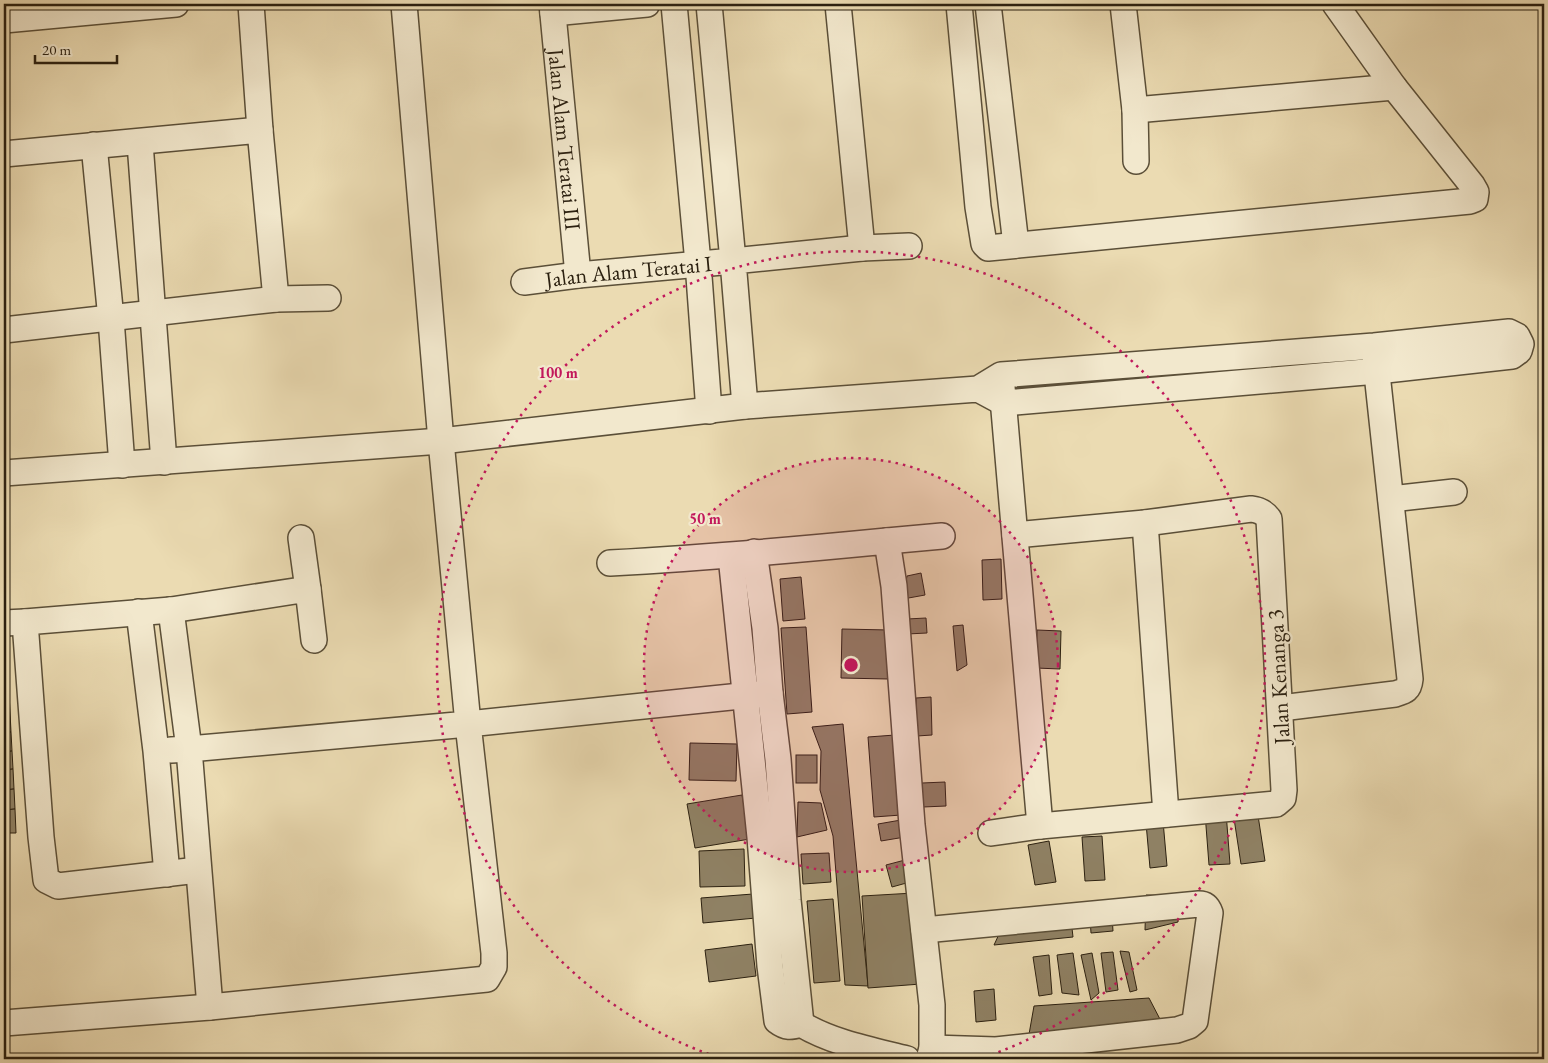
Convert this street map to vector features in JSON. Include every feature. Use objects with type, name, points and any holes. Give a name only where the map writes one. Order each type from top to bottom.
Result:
[{"type":"street","points":[[4,20],[176,4]]},
{"type":"street","points":[[251,4],[260,130],[276,299]]},
{"type":"street","points":[[4,1023],[210,1007],[487,979],[494,967],[468,724],[441,441],[404,4]]},
{"type":"street","points":[[553,8],[647,4]]},
{"type":"street","points":[[674,4],[698,263],[709,411]]},
{"type":"street","points":[[709,4],[746,406]]},
{"type":"street","points":[[838,4],[862,248]]},
{"type":"street","points":[[959,4],[978,207],[984,244],[988,248],[1475,199],[1476,192],[1472,185],[1394,87],[1335,4]]},
{"type":"street","points":[[988,4],[1016,245]]},
{"type":"street","points":[[1123,4],[1135,110],[1136,161]]},
{"type":"street","name":"Jalan Alam Teratai III","points":[[553,8],[578,275]]},
{"type":"street","points":[[1135,110],[1394,87]]},
{"type":"street","points":[[4,154],[260,130]]},
{"type":"street","points":[[140,142],[164,462]]},
{"type":"street","points":[[94,145],[111,319],[122,465]]},
{"type":"street","name":"Jalan Alam Teratai I","points":[[524,282],[698,263],[862,248],[909,246]]},
{"type":"street","points":[[4,330],[276,299],[328,298]]},
{"type":"street","points":[[4,473],[441,441],[746,406],[978,389],[1000,375],[1374,346],[1509,332],[1517,336],[1521,344],[1519,351],[1512,356],[1377,371],[1004,403],[978,389]]},
{"type":"street","points":[[1281,708],[1395,694],[1406,691],[1409,686],[1410,679],[1374,346]]},
{"type":"street","points":[[1000,375],[1004,403],[1040,826]]},
{"type":"street","points":[[1391,499],[1454,492]]},
{"type":"street","name":"Jalan Kenanga 3","points":[[991,833],[1040,826],[1276,804],[1283,798],[1284,790],[1281,708],[1269,519],[1265,514],[1251,509],[1146,523],[1015,535]]},
{"type":"street","points":[[1146,523],[1166,814]]},
{"type":"street","points":[[610,563],[743,554],[942,536]]},
{"type":"street","points":[[301,538],[314,640]]},
{"type":"street","points":[[887,541],[894,586],[912,825],[932,1005],[931,1054],[996,1050],[1177,1030],[1189,1026],[1195,1021],[1210,913],[1208,907],[1204,904],[1199,904],[924,930]]},
{"type":"street","points":[[743,554],[765,628],[778,759],[788,900],[801,1024]]},
{"type":"street","points":[[743,554],[746,696],[770,966],[777,1021],[782,1026],[790,1028],[801,1024],[817,1033],[859,1047],[907,1059]]},
{"type":"street","points":[[198,870],[58,886],[46,880],[14,622],[171,610],[308,589]]},
{"type":"street","points":[[171,610],[189,749],[210,1007]]},
{"type":"street","points":[[139,612],[156,751],[167,874]]},
{"type":"street","points":[[156,751],[468,724],[770,693]]},
{"type":"building","points":[[1001,559],[1002,599],[983,600],[982,560]]},
{"type":"building","points":[[921,573],[925,595],[903,599],[907,576]]},
{"type":"building","points":[[801,577],[805,619],[783,621],[780,579]]},
{"type":"building","points":[[926,618],[927,633],[907,634],[907,619]]},
{"type":"building","points":[[963,625],[967,665],[957,671],[953,626]]},
{"type":"building","points":[[806,627],[812,712],[787,714],[781,628]]},
{"type":"building","points":[[842,629],[889,630],[888,679],[841,678]]},
{"type":"building","points":[[1037,630],[1061,631],[1060,669],[1036,668]]},
{"type":"building","points":[[4,657],[7,657],[8,675],[4,675]]},
{"type":"building","points":[[4,675],[8,675],[9,693],[4,693]]},
{"type":"building","points":[[4,693],[9,693],[10,712],[4,712]]},
{"type":"building","points":[[931,697],[932,735],[917,736],[916,698]]},
{"type":"building","points":[[4,712],[10,712],[11,732],[4,733]]},
{"type":"building","points":[[843,724],[868,986],[845,985],[833,836],[820,790],[821,751],[812,727]]},
{"type":"building","points":[[11,732],[12,751],[4,752],[4,733]]},
{"type":"building","points":[[895,735],[901,815],[874,817],[868,737]]},
{"type":"building","points":[[690,743],[737,744],[736,781],[689,780]]},
{"type":"building","points":[[12,751],[13,769],[4,770],[4,752]]},
{"type":"building","points":[[796,755],[817,755],[817,783],[796,783]]},
{"type":"building","points":[[13,769],[14,789],[4,790],[4,770]]},
{"type":"building","points":[[945,782],[946,806],[923,807],[922,783]]},
{"type":"building","points":[[14,789],[15,809],[4,810],[4,790]]},
{"type":"building","points":[[742,795],[750,839],[695,848],[687,804]]},
{"type":"building","points":[[798,802],[821,803],[827,830],[797,837]]},
{"type":"building","points":[[15,809],[16,833],[4,833],[4,810]]},
{"type":"building","points":[[1257,809],[1265,861],[1241,864],[1233,812]]},
{"type":"building","points":[[1226,812],[1230,864],[1209,865],[1205,813]]},
{"type":"building","points":[[901,820],[905,837],[881,841],[878,824]]},
{"type":"building","points":[[1163,821],[1167,866],[1150,868],[1146,823]]},
{"type":"building","points":[[1102,836],[1105,880],[1085,881],[1082,837]]},
{"type":"building","points":[[1049,841],[1056,882],[1035,885],[1028,845]]},
{"type":"building","points":[[744,849],[745,886],[700,887],[699,851]]},
{"type":"building","points":[[829,853],[831,882],[803,884],[801,854]]},
{"type":"building","points":[[905,860],[910,882],[892,887],[886,865]]},
{"type":"building","points":[[914,893],[921,984],[868,988],[862,896]]},
{"type":"building","points":[[753,894],[756,918],[703,923],[701,898]]},
{"type":"building","points":[[1146,895],[1179,896],[1178,922],[1145,930]]},
{"type":"building","points":[[833,899],[840,981],[814,983],[807,901]]},
{"type":"building","points":[[1111,901],[1113,931],[1091,933],[1089,903]]},
{"type":"building","points":[[1070,911],[1073,937],[994,945],[1007,917]]},
{"type":"building","points":[[752,944],[756,976],[709,982],[705,950]]},
{"type":"building","points":[[1120,951],[1129,952],[1137,990],[1130,992]]},
{"type":"building","points":[[1113,952],[1118,990],[1106,992],[1101,953]]},
{"type":"building","points":[[1073,953],[1079,995],[1062,993],[1057,955]]},
{"type":"building","points":[[1092,953],[1099,993],[1091,1000],[1081,955]]},
{"type":"building","points":[[1049,955],[1052,994],[1039,996],[1033,957]]},
{"type":"building","points":[[994,989],[996,1020],[976,1022],[974,991]]},
{"type":"building","points":[[1149,998],[1162,1023],[1028,1040],[1034,1006]]}]
